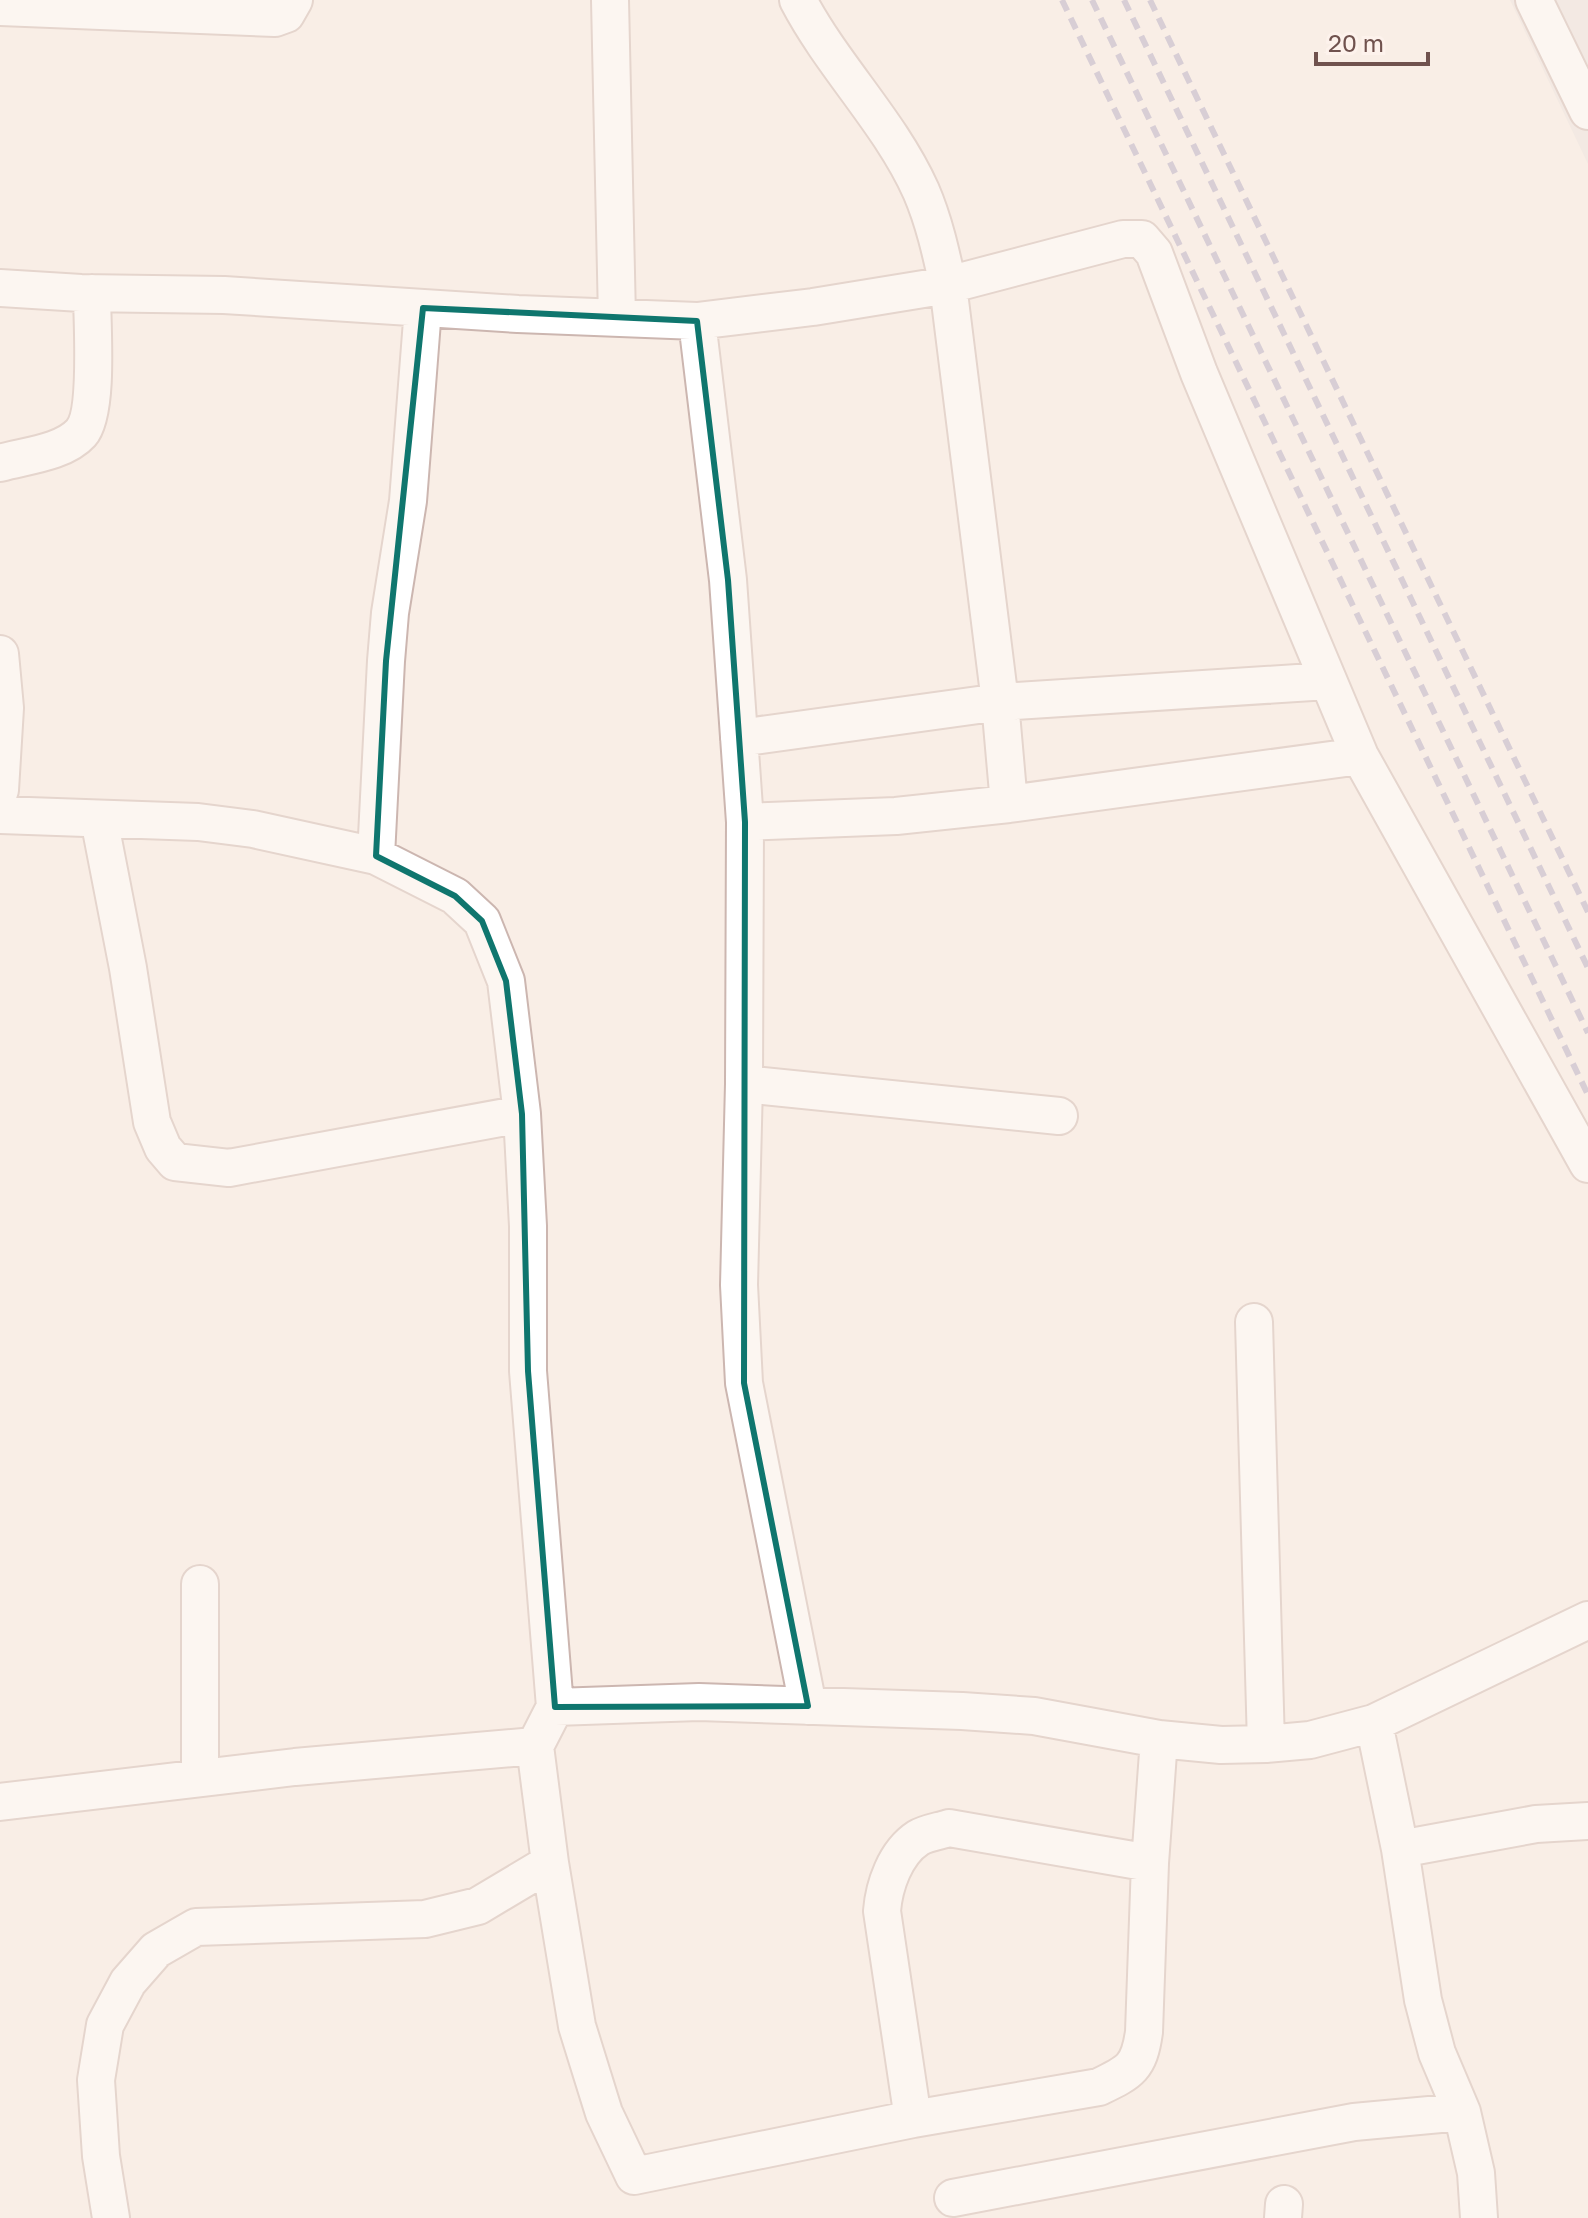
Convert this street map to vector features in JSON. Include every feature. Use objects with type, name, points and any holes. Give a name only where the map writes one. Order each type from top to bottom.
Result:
[{"type":"street","points":[[0,7],[275,18],[286,14],[294,0]]},
{"type":"street","points":[[610,0],[617,318]]},
{"type":"street","points":[[798,0],[897,148],[920,189],[932,219],[948,285],[1000,702],[1009,804]]},
{"type":"street","points":[[1534,0],[1588,111]]},
{"type":"street","points":[[0,288],[224,295],[697,321],[813,307],[948,285],[1123,239],[1142,239],[1154,253],[1199,373],[1360,756],[1588,1164]]},
{"type":"street","points":[[0,463],[64,445],[81,433],[90,416],[92,395],[92,293]]},
{"type":"street","points":[[376,856],[390,613],[408,501],[423,308]]},
{"type":"street","points":[[697,321],[728,580],[745,822],[739,1285],[744,1383],[808,1706]]},
{"type":"street","points":[[0,654],[5,708],[0,790]]},
{"type":"street","points":[[739,738],[1000,702],[1328,681]]},
{"type":"street","points":[[745,822],[896,816],[1009,804],[1360,756]]},
{"type":"street","points":[[0,815],[198,822],[253,829],[376,856],[455,896],[482,921],[506,981],[522,1114],[528,1226],[528,1371],[555,1707],[535,1746],[550,1863],[577,2026],[604,2113],[634,2176],[913,2119],[1099,2087],[1127,2074],[1140,2058],[1144,2032],[1150,1863],[1159,1739]]},
{"type":"street","points":[[99,819],[128,968],[152,1122],[163,1148],[175,1162],[229,1168],[522,1114]]},
{"type":"street","points":[[744,1084],[1059,1116]]},
{"type":"street","points":[[1254,1322],[1266,1744]]},
{"type":"street","points":[[200,1584],[200,1778]]},
{"type":"street","points":[[555,1707],[699,1702],[962,1711],[1034,1716],[1159,1739],[1221,1745],[1266,1744],[1310,1740],[1374,1723],[1588,1620]]},
{"type":"street","points":[[1374,1723],[1400,1849],[1430,2031],[1462,2112],[1476,2173],[1479,2218]]},
{"type":"street","points":[[0,1802],[295,1767],[535,1746]]},
{"type":"street","points":[[1400,1849],[1536,1824],[1588,1821]]},
{"type":"street","points":[[913,2119],[882,1911],[884,1887],[897,1862],[918,1838],[949,1828],[1150,1863]]},
{"type":"street","points":[[111,2218],[101,2156],[96,2080],[102,2039],[105,2025],[128,1982],[156,1950],[196,1927],[425,1919],[478,1906],[550,1863]]},
{"type":"street","points":[[953,2198],[1354,2122],[1462,2112]]},
{"type":"highlighted area","points":[[423,308],[697,321],[728,580],[745,822],[744,1383],[808,1706],[555,1707],[528,1371],[522,1114],[506,981],[482,921],[455,896],[376,856],[386,661]]},
{"type":"shaded area","points":[[1510,0],[1588,0],[1588,164]]},
{"type":"railway","points":[[1062,0],[1588,1095]]},
{"type":"railway","points":[[1092,0],[1588,1033]]},
{"type":"railway","points":[[1124,0],[1588,968]]},
{"type":"railway","points":[[1150,0],[1588,912]]}]
